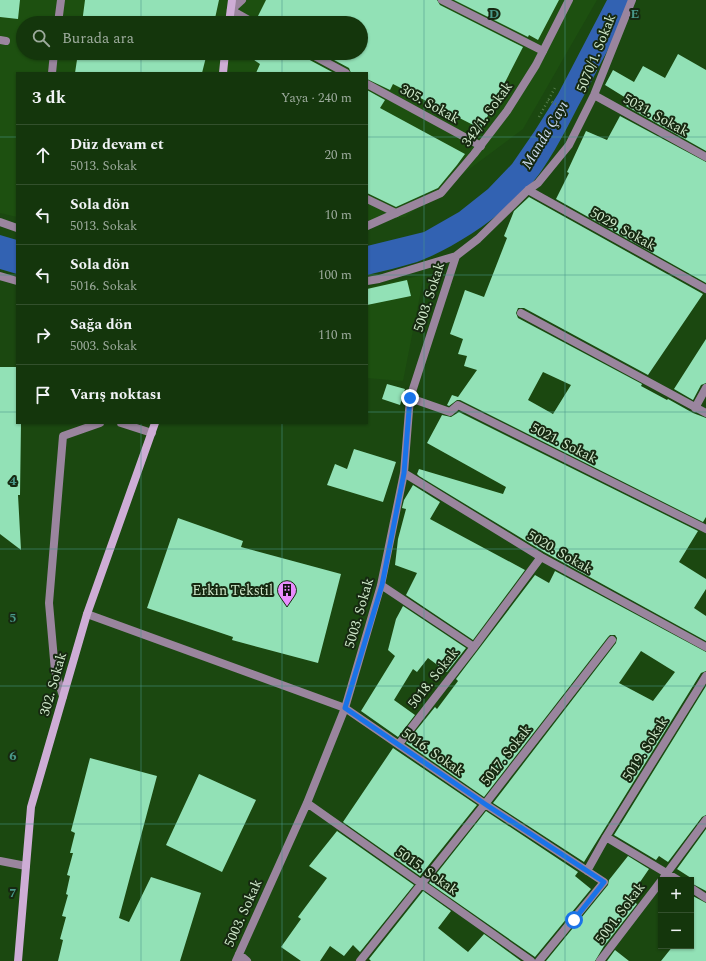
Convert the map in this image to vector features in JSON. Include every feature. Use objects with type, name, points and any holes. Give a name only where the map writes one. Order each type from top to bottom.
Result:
[{"type":"street","points":[[59,16],[61,0]]},
{"type":"street","points":[[230,16],[232,0]]},
{"type":"street","points":[[231,10],[242,0]]},
{"type":"street","points":[[442,0],[543,51]]},
{"type":"street","name":"342/1. Sokak","points":[[368,226],[441,193],[508,112],[536,65],[569,0]]},
{"type":"street","name":"5070/1. Sokak","points":[[456,256],[478,239],[528,190],[538,183],[569,145],[594,95],[632,0]]},
{"type":"street","points":[[231,10],[242,16]]},
{"type":"street","points":[[52,72],[53,60]]},
{"type":"street","points":[[223,72],[224,60]]},
{"type":"street","points":[[322,60],[344,72]]},
{"type":"street","name":"305. Sokak","points":[[368,85],[481,146]]},
{"type":"street","name":"5031. Sokak","points":[[594,95],[706,157]]},
{"type":"street","name":"5029. Sokak","points":[[528,190],[706,289]]},
{"type":"street","points":[[368,199],[396,213]]},
{"type":"street","points":[[0,222],[16,228]]},
{"type":"street","points":[[368,281],[379,279],[456,256]]},
{"type":"street","name":"5003. Sokak","points":[[237,957],[307,803],[345,708],[382,585],[404,473],[410,398],[456,256]]},
{"type":"street","points":[[0,276],[16,281]]},
{"type":"street","points":[[521,313],[706,413]]},
{"type":"street","points":[[695,408],[706,388]]},
{"type":"street","name":"5021. Sokak","points":[[410,398],[450,412],[458,405],[706,529]]},
{"type":"street","points":[[63,696],[56,671],[49,603],[63,436],[97,424]]},
{"type":"street","points":[[124,424],[152,433]]},
{"type":"street","name":"302. Sokak","points":[[18,961],[31,807],[87,614],[155,424]]},
{"type":"street","name":"5020. Sokak","points":[[404,473],[541,557],[706,647]]},
{"type":"street","name":"5018. Sokak","points":[[399,744],[541,557]]},
{"type":"street","name":"5018. Sokak","points":[[382,585],[474,647]]},
{"type":"street","name":"5016. Sokak","points":[[87,614],[345,708],[485,804],[604,882],[540,961]]},
{"type":"street","name":"5017. Sokak","points":[[360,961],[485,804],[612,640]]},
{"type":"street","name":"5019. Sokak","points":[[587,871],[606,837],[706,676]]},
{"type":"street","name":"5015. Sokak","points":[[307,803],[531,961]]},
{"type":"street","name":"5001. Sokak","points":[[664,877],[706,820]]},
{"type":"street","points":[[606,837],[662,877]]},
{"type":"street","points":[[0,861],[26,866]]},
{"type":"street","name":"5001. Sokak","points":[[600,961],[658,885]]},
{"type":"street","points":[[694,890],[706,898]]},
{"type":"street","points":[[237,957],[247,961]]},
{"type":"path","points":[[539,117],[556,86]]},
{"type":"path","points":[[548,100],[577,116]]},
{"type":"shaded area","points":[[0,0],[597,0],[523,129],[405,217],[368,222],[368,72],[16,72],[16,217],[0,213]]},
{"type":"shaded area","points":[[424,275],[403,381],[368,378],[368,287]]},
{"type":"water","name":"Manda Çayı","points":[[607,0],[635,0],[561,140],[549,160],[531,184],[503,211],[468,236],[417,262],[368,275],[368,246],[424,232],[459,212],[488,189],[512,164],[558,94]]},
{"type":"water","points":[[0,235],[16,240],[16,274],[0,269]]},
{"type":"building","points":[[0,0],[20,0],[18,16],[16,16],[16,19],[0,17]]},
{"type":"building","points":[[85,0],[219,0],[216,16],[83,16]]},
{"type":"building","points":[[266,0],[437,0],[440,5],[523,47],[481,129],[393,84],[390,90],[368,79],[368,72],[351,72],[349,68],[334,60],[368,60],[368,16],[258,16]]},
{"type":"building","points":[[454,0],[559,0],[538,40],[529,35],[528,37]]},
{"type":"building","points":[[678,54],[706,70],[706,151],[626,106],[629,101],[625,99],[626,98],[605,85],[613,70],[634,82],[643,66],[665,78]]},
{"type":"building","points":[[77,60],[205,60],[202,72],[75,72]]},
{"type":"building","points":[[254,60],[310,60],[332,72],[256,72],[260,64]]},
{"type":"building","points":[[368,91],[385,100],[380,108],[465,154],[438,188],[396,207],[368,193]]},
{"type":"building","points":[[620,116],[706,162],[706,283],[556,199],[569,173],[567,172],[586,131],[607,140]]},
{"type":"building","points":[[529,197],[703,294],[648,375],[524,308],[518,308],[516,313],[518,318],[642,384],[641,386],[693,413],[706,418],[706,517],[703,522],[460,400],[457,400],[449,406],[447,405],[452,395],[458,397],[477,370],[464,366],[467,356],[458,354],[463,339],[450,334],[465,290],[484,297],[507,238],[504,236],[514,211]],"holes":[[[543,372],[571,385],[553,414],[528,400]]]},
{"type":"building","points":[[407,280],[411,296],[368,305],[368,289]]},
{"type":"building","points":[[706,339],[706,383],[701,385],[693,400],[674,389]]},
{"type":"building","points":[[0,367],[16,367],[16,424],[21,424],[20,495],[18,495],[21,550],[0,534]]},
{"type":"building","points":[[387,384],[405,389],[400,405],[382,399]]},
{"type":"building","points":[[459,412],[698,531],[679,562],[706,579],[706,589],[694,608],[706,616],[706,641],[544,552],[419,476],[417,474],[419,469],[503,494],[506,487],[427,443],[442,415],[451,417]]},
{"type":"building","points":[[354,449],[396,462],[383,502],[327,485],[335,464],[347,469]]},
{"type":"building","points":[[413,485],[440,502],[430,519],[525,570],[473,640],[406,595],[417,573],[395,565],[398,539],[406,509],[402,508],[404,500]]},
{"type":"building","points":[[178,518],[243,541],[241,547],[341,574],[318,663],[232,640],[233,637],[147,608]]},
{"type":"building","points":[[555,571],[706,652],[706,671],[701,673],[584,862],[493,803],[616,643],[617,638],[615,635],[610,635],[608,637],[484,797],[406,743],[435,707],[437,709],[458,681],[456,679],[535,575],[549,583]],"holes":[[[641,651],[675,672],[653,701],[619,683]]]},
{"type":"building","points":[[403,606],[466,648],[447,672],[428,658],[417,672],[413,669],[394,700],[415,715],[398,737],[361,711],[395,656],[388,650],[396,619]]},
{"type":"building","points":[[706,686],[706,815],[702,817],[668,862],[659,856],[656,860],[614,835]]},
{"type":"building","points":[[393,748],[477,805],[420,876],[343,822]]},
{"type":"building","points":[[90,758],[157,776],[119,918],[129,922],[151,877],[201,893],[180,961],[58,961],[63,940],[60,939],[66,917],[62,916],[68,895],[66,894],[70,876],[67,875],[73,853],[70,853],[75,833],[71,831]]},
{"type":"building","points":[[199,774],[256,800],[222,872],[166,845]]},
{"type":"building","points":[[486,811],[578,872],[575,876],[591,889],[535,957],[429,883]]},
{"type":"building","points":[[706,829],[706,891],[694,885],[694,877],[689,877],[677,869]]},
{"type":"building","points":[[337,831],[414,885],[360,952],[353,945],[344,956],[330,946],[320,961],[301,961],[281,947],[301,919],[298,917],[327,878],[309,866]]},
{"type":"building","points":[[628,856],[649,869],[629,898],[637,904],[604,946],[595,961],[546,961],[608,885],[609,880]]},
{"type":"building","points":[[423,891],[451,911],[438,928],[468,952],[484,934],[521,961],[371,961],[369,959]]},
{"type":"building","points":[[694,897],[706,903],[706,961],[661,961],[671,949],[694,949]]},
{"type":"building","points":[[615,950],[629,961],[607,961]]},
{"type":"place","name":"Erkin Tekstil","points":[[287,607]]},
{"type":"route","points":[[410,398],[404,473],[382,585],[345,708],[485,804],[604,882],[574,920]]}]
